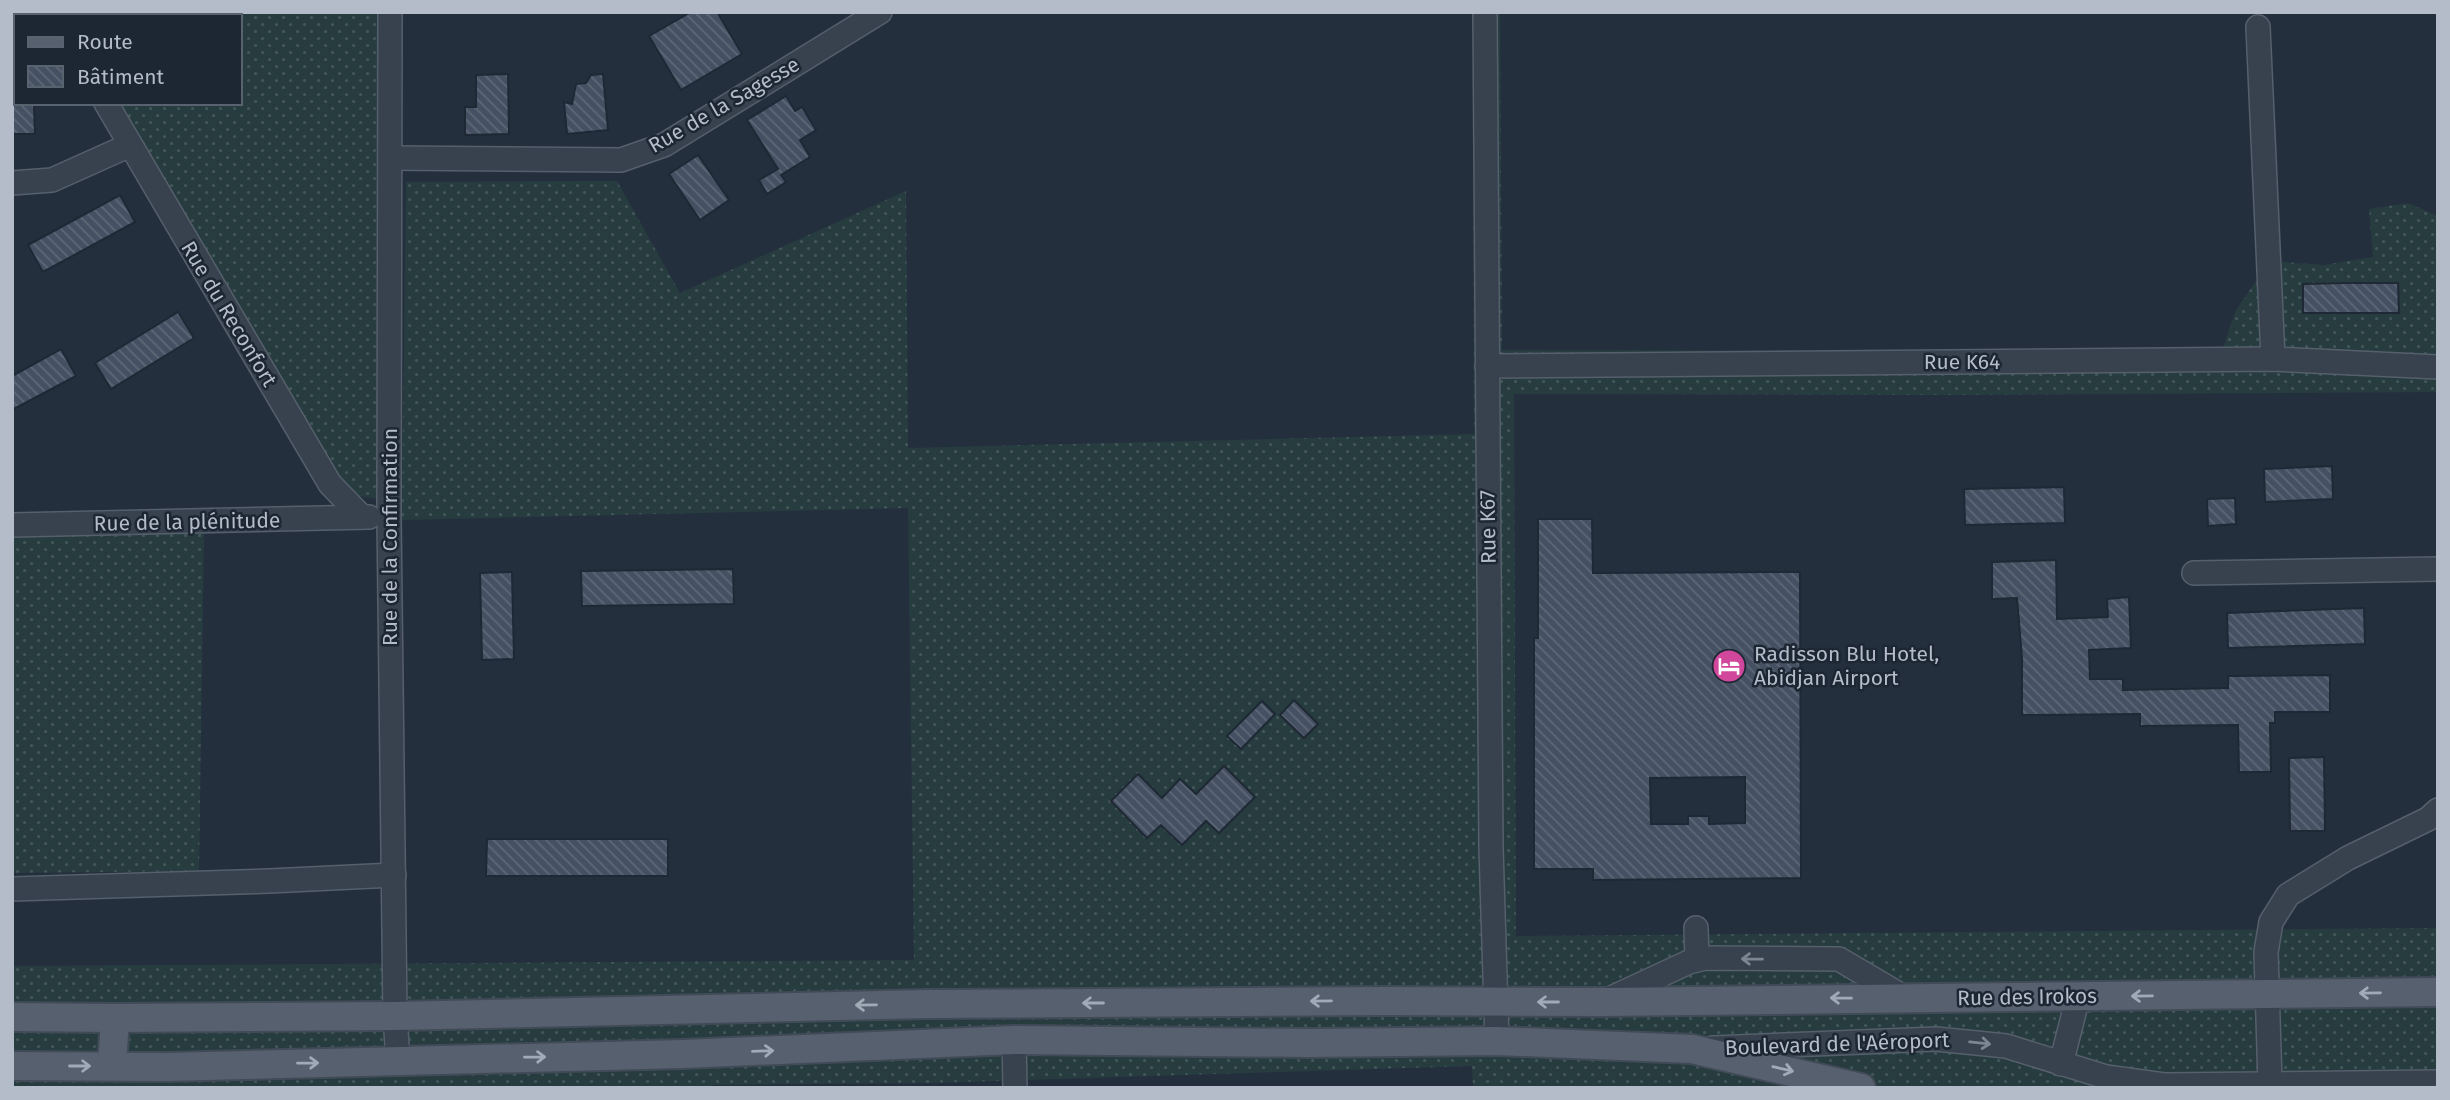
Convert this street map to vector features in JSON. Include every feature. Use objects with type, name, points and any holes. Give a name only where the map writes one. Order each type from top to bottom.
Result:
[{"type":"main road","name":"Rue des Irokos","points":[[12,1017],[395,1016],[939,1003],[1385,1000],[1610,1002],[2438,992]]},
{"type":"main road","points":[[1610,1002],[1614,1044]]},
{"type":"main road","points":[[112,1066],[116,1018]]},
{"type":"main road","points":[[12,1066],[683,1054],[1014,1040],[1308,1043],[1497,1041],[1692,1049],[1861,1088]]},
{"type":"street","name":"Rue de la Confirmation","points":[[390,12],[389,517],[395,1016],[398,1061]]},
{"type":"street","name":"Rue de la Sagesse","points":[[390,158],[621,160],[664,145],[880,12]]},
{"type":"street","name":"Rue K67","points":[[1485,12],[1491,848],[1497,1041]]},
{"type":"street","points":[[2258,27],[2273,359]]},
{"type":"street","name":"Rue du Reconfort","points":[[107,105],[330,484],[362,517]]},
{"type":"street","points":[[12,183],[52,180],[130,145]]},
{"type":"street","name":"Rue K64","points":[[1487,366],[2273,359],[2438,367]]},
{"type":"street","name":"Rue de la plénitude","points":[[12,524],[389,517]]},
{"type":"street","points":[[2194,573],[2438,569]]},
{"type":"street","points":[[2270,1084],[2266,952],[2271,922],[2288,895],[2348,858],[2428,818],[2438,810]]},
{"type":"street","points":[[12,889],[394,875]]},
{"type":"street","points":[[1696,928],[1697,959]]},
{"type":"street","points":[[1610,1002],[1697,959],[1839,959],[1907,999]]},
{"type":"street","points":[[2061,1064],[2077,997]]},
{"type":"street","name":"Boulevard de l'Aéroport","points":[[1692,1049],[1936,1039],[2006,1046],[2106,1077],[2164,1085],[2438,1082]]},
{"type":"street","points":[[1014,1040],[1015,1088]]},
{"type":"green space","points":[[381,12],[378,499],[353,495],[336,480],[112,105],[242,105],[242,14],[86,14]]},
{"type":"green space","points":[[1473,12],[1500,12],[1502,350],[2222,351],[2236,310],[2270,261],[2324,265],[2373,257],[2369,209],[2408,203],[2438,216],[2438,392],[1514,394],[1516,936],[2438,928],[2438,1088],[1473,1088],[1472,1066],[931,1083],[712,1085],[712,1088],[12,1088],[12,966],[914,960],[908,508],[402,520],[406,182],[617,181],[680,293],[906,191],[908,448],[1474,434]]},
{"type":"green space","points":[[12,532],[204,532],[199,871],[12,873]]},
{"type":"building","points":[[691,12],[717,12],[742,54],[681,90],[649,36]]},
{"type":"building","points":[[508,74],[509,134],[465,135],[465,107],[476,107],[476,75]]},
{"type":"building","points":[[603,74],[608,130],[567,134],[564,102],[572,104],[576,84],[586,83],[591,75]]},
{"type":"building","points":[[786,96],[795,111],[802,107],[816,130],[800,140],[810,157],[781,175],[786,182],[767,194],[759,180],[778,169],[747,120]]},
{"type":"building","points":[[12,105],[34,105],[35,134],[12,134]]},
{"type":"building","points":[[698,155],[729,200],[700,220],[669,174]]},
{"type":"building","points":[[120,195],[135,222],[43,272],[28,245]]},
{"type":"building","points":[[2398,283],[2399,313],[2303,313],[2303,284]]},
{"type":"building","points":[[178,312],[194,338],[111,389],[95,363]]},
{"type":"building","points":[[61,349],[76,376],[12,410],[12,376]]},
{"type":"building","points":[[2332,466],[2333,499],[2265,502],[2264,469]]},
{"type":"building","points":[[2064,487],[2065,523],[1965,525],[1964,489]]},
{"type":"building","points":[[2235,498],[2236,524],[2208,526],[2207,499]]},
{"type":"building","points":[[1538,519],[1592,519],[1593,573],[1800,572],[1801,878],[1593,880],[1593,869],[1534,869],[1534,638],[1538,638]],"holes":[[[1745,777],[1745,823],[1709,824],[1709,816],[1688,816],[1688,824],[1651,824],[1650,778]]]},
{"type":"building","points":[[2056,560],[2057,619],[2108,617],[2107,599],[2129,597],[2131,648],[2089,650],[2090,679],[2123,679],[2123,690],[2228,688],[2228,676],[2330,675],[2330,712],[2275,712],[2275,723],[2270,723],[2271,772],[2239,772],[2238,725],[2140,726],[2140,714],[2022,715],[2022,658],[2017,598],[1992,599],[1992,562]]},
{"type":"building","points":[[733,569],[734,604],[582,606],[581,571]]},
{"type":"building","points":[[512,572],[514,659],[482,660],[480,573]]},
{"type":"building","points":[[2364,608],[2365,644],[2228,648],[2227,613]]},
{"type":"building","points":[[1294,700],[1318,724],[1304,738],[1280,715]]},
{"type":"building","points":[[1262,701],[1275,714],[1241,749],[1227,736]]},
{"type":"building","points":[[2324,757],[2325,831],[2290,831],[2289,758]]},
{"type":"building","points":[[1224,766],[1255,797],[1219,833],[1206,821],[1182,845],[1161,825],[1147,838],[1111,801],[1138,774],[1162,798],[1180,779],[1196,794]]},
{"type":"building","points":[[487,839],[668,839],[668,876],[486,876]]},
{"type":"place","name":"Radisson Blu Hotel, Abidjan Airport","points":[[1729,666]]}]
